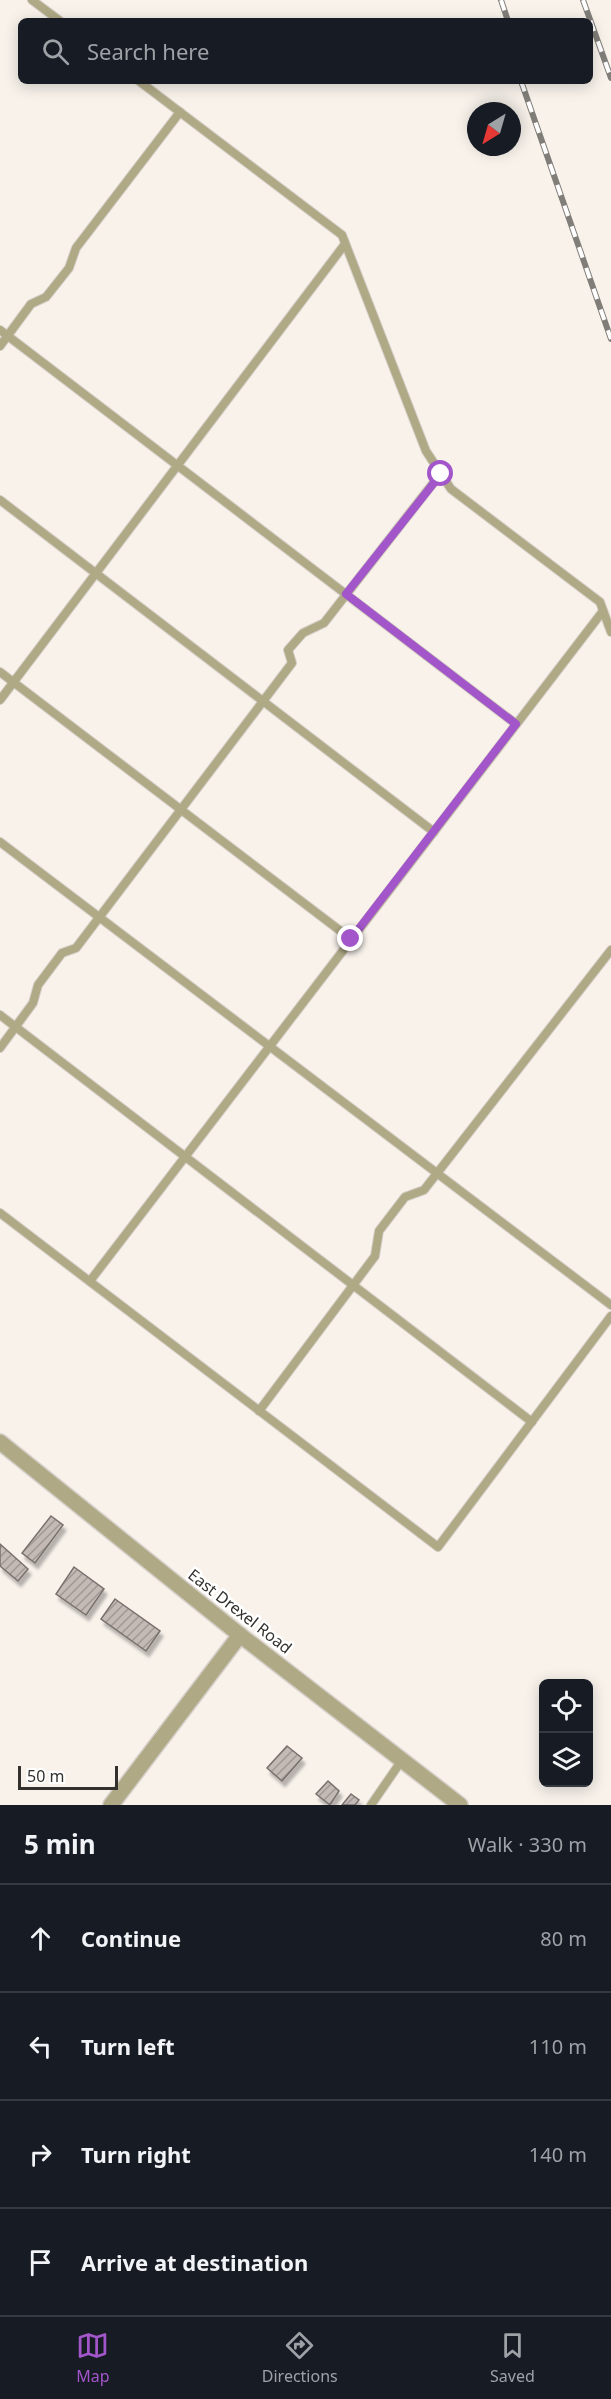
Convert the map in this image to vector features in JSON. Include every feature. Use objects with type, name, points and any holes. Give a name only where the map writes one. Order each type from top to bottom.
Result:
[{"type":"street","name":"East Drexel Road","points":[[0,1442],[240,1635],[460,1805]]},
{"type":"street","points":[[111,1805],[240,1635]]},
{"type":"lane","points":[[32,0],[56,18]]},
{"type":"lane","points":[[143,84],[342,235],[426,451],[451,489],[600,603],[611,632]]},
{"type":"lane","points":[[0,346],[31,304],[46,297],[69,268],[76,248],[180,112]]},
{"type":"lane","points":[[0,700],[345,244]]},
{"type":"lane","points":[[0,330],[516,724]]},
{"type":"lane","points":[[0,1048],[33,1003],[38,985],[62,953],[76,948],[292,663],[288,650],[303,633],[324,623],[441,474]]},
{"type":"lane","points":[[0,500],[434,832]]},
{"type":"lane","points":[[90,1281],[603,611]]},
{"type":"lane","points":[[0,672],[351,939]]},
{"type":"lane","points":[[0,842],[611,1305]]},
{"type":"lane","points":[[259,1411],[375,1256],[379,1231],[405,1197],[424,1190],[611,950]]},
{"type":"lane","points":[[0,1015],[532,1422]]},
{"type":"lane","points":[[0,1213],[438,1547],[611,1316]]},
{"type":"lane","points":[[371,1805],[402,1760]]},
{"type":"building","points":[[51,1516],[63,1525],[35,1563],[22,1553]]},
{"type":"building","points":[[0,1544],[28,1569],[18,1581],[0,1566]]},
{"type":"building","points":[[74,1567],[104,1589],[86,1615],[56,1594]]},
{"type":"building","points":[[115,1599],[160,1631],[146,1651],[101,1619]]},
{"type":"building","points":[[287,1746],[302,1758],[282,1781],[267,1768]]},
{"type":"building","points":[[328,1781],[339,1791],[330,1805],[316,1794]]},
{"type":"building","points":[[351,1794],[359,1800],[355,1805],[342,1805]]},
{"type":"railway","points":[[501,0],[507,18]]},
{"type":"railway","points":[[583,0],[589,18]]},
{"type":"railway","points":[[593,28],[611,78]]},
{"type":"railway","points":[[522,84],[611,339]]},
{"type":"route","points":[[351,939],[516,724],[346,594],[441,474]]}]
